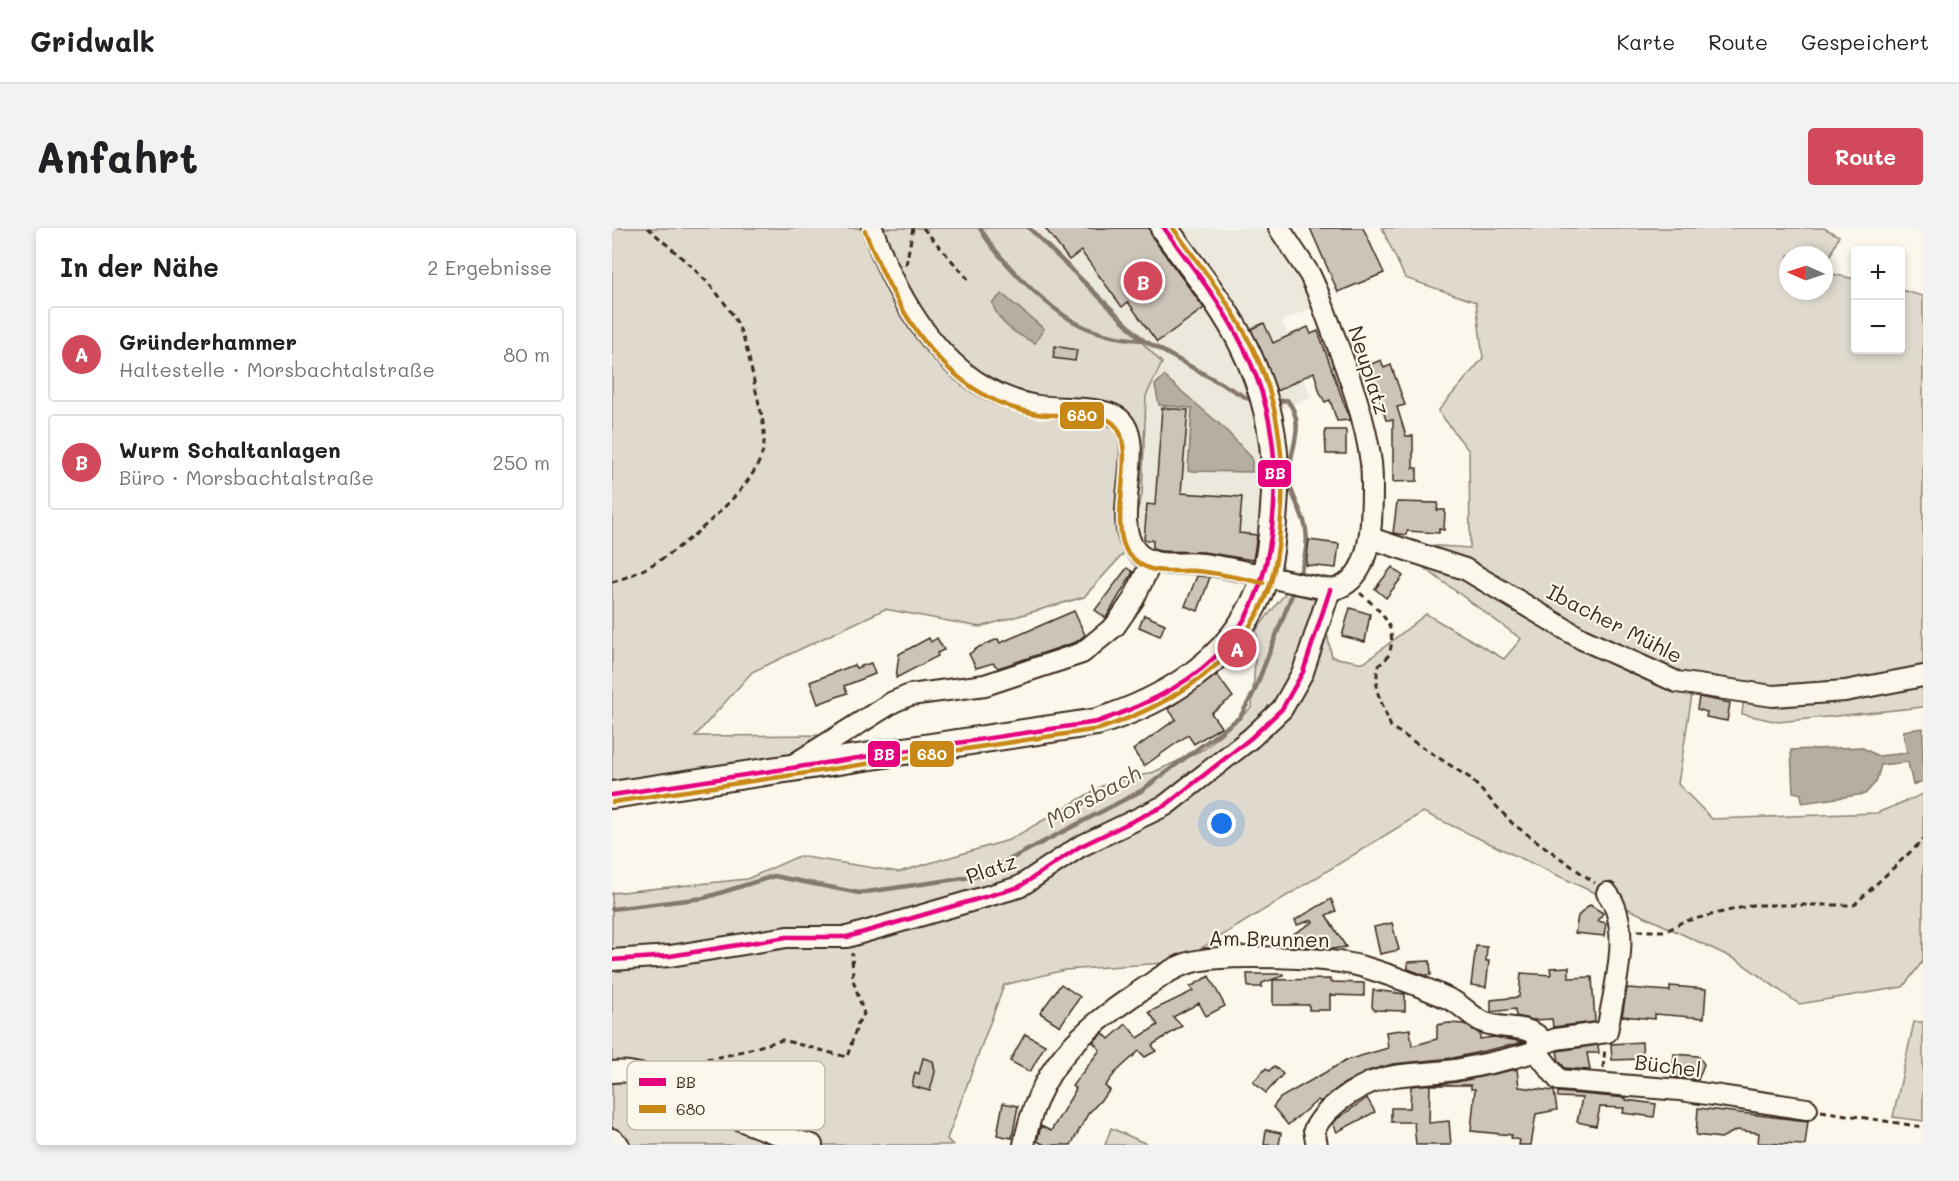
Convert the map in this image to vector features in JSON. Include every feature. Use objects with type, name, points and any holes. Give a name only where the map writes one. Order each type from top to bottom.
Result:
[{"type":"main road","points":[[612,795],[1097,722],[1134,710],[1178,686],[1201,669],[1230,642],[1256,600],[1277,578],[1272,542],[1276,488],[1275,449],[1265,400],[1244,345],[1232,324],[1164,228]]},
{"type":"street","points":[[872,228],[883,260],[923,328],[949,359],[982,386],[1011,399],[1036,405],[1106,412],[1117,417],[1128,429],[1130,448],[1127,531],[1135,550],[1152,561],[1162,564],[1200,564],[1329,586]]},
{"type":"street","name":"Neuplatz","points":[[1280,228],[1310,275],[1319,296],[1362,423],[1372,482],[1370,538],[1358,571],[1329,586]]},
{"type":"street","name":"Ibacher Mühle","points":[[1370,538],[1466,569],[1582,639],[1677,682],[1781,696],[1845,691],[1923,676]]},
{"type":"street","points":[[788,768],[893,702],[910,695],[985,685],[1082,653],[1116,626],[1133,600],[1152,561]]},
{"type":"street","name":"Platz","points":[[612,960],[670,956],[787,937],[830,939],[860,935],[900,920],[1019,887],[1079,847],[1147,816],[1182,794],[1282,709],[1302,672],[1329,586]]},
{"type":"street","points":[[1317,1145],[1314,1130],[1322,1115],[1338,1102],[1376,1082],[1393,1076],[1484,1064],[1537,1048],[1556,1039],[1607,1032],[1621,931],[1614,902],[1607,893]]},
{"type":"street","name":"Am Brunnen","points":[[1024,1145],[1029,1115],[1042,1086],[1085,1031],[1104,1015],[1169,971],[1190,962],[1214,958],[1252,958],[1322,961],[1362,967],[1454,1002],[1484,1022]]},
{"type":"street","name":"Büchel","points":[[1484,1022],[1533,1031],[1539,1037],[1537,1048],[1559,1080],[1680,1090],[1807,1109]]},
{"type":"street","points":[[612,1072],[627,1071]]},
{"type":"street","points":[[765,1130],[812,1145]]},
{"type":"street","points":[[612,1139],[619,1145]]},
{"type":"path","points":[[612,582],[653,564],[684,545],[736,493],[758,463],[763,449],[762,415],[746,348],[737,323],[716,294],[648,228]]},
{"type":"path","points":[[903,297],[913,228]]},
{"type":"path","points":[[923,228],[968,279]]},
{"type":"path","points":[[1329,586],[1373,605],[1389,626],[1391,653],[1387,661],[1380,664],[1376,677],[1380,706],[1391,728],[1470,778],[1514,824],[1607,893]]},
{"type":"path","points":[[1621,931],[1667,931],[1682,922],[1752,904],[1854,905],[1923,840]]},
{"type":"path","points":[[694,1061],[725,1056],[782,1040],[847,1058],[858,1023],[864,1014],[853,980],[851,962],[853,947],[860,935]]},
{"type":"path","points":[[1588,1081],[1603,1070],[1607,1032]]},
{"type":"path","points":[[1807,1109],[1923,1127]]},
{"type":"shaded area","points":[[612,228],[1031,228],[1162,363],[1146,396],[1142,495],[1125,552],[1084,597],[980,627],[885,609],[752,672],[695,736],[845,735],[811,758],[612,786]]},
{"type":"shaded area","points":[[1031,228],[1290,228],[1330,300],[1282,321],[1311,398],[1259,417],[1265,551],[1253,582],[1197,566],[1159,569],[1125,552],[1142,495],[1146,396],[1162,363]]},
{"type":"shaded area","points":[[1382,228],[1824,228],[1839,236],[1833,250],[1833,246],[1779,246],[1779,300],[1833,300],[1833,274],[1851,278],[1851,354],[1905,354],[1905,291],[1923,296],[1923,707],[1778,722],[1742,714],[1744,698],[1693,688],[1678,784],[1712,819],[1877,813],[1923,794],[1923,961],[1903,987],[1799,1004],[1737,960],[1423,812],[1179,962],[1065,970],[1004,985],[947,1139],[953,1145],[612,1145],[612,893],[747,879],[799,856],[899,872],[1009,840],[1102,786],[1154,772],[1204,749],[1252,707],[1257,629],[1287,591],[1320,601],[1332,657],[1364,663],[1426,614],[1504,659],[1521,639],[1390,543],[1470,548],[1469,451],[1438,411],[1483,358],[1476,302],[1405,278]]},
{"type":"shaded area","points":[[1002,294],[1044,329],[1035,343],[1014,332],[999,317],[992,303]]},
{"type":"shaded area","points":[[1164,376],[1224,428],[1252,458],[1252,472],[1188,471],[1192,408],[1159,405],[1155,385]]},
{"type":"shaded area","points":[[1923,728],[1923,781],[1913,785],[1908,762],[1881,765],[1876,782],[1865,794],[1802,803],[1801,794],[1793,792],[1791,750],[1861,747],[1878,756],[1907,753],[1903,731]]},
{"type":"shaded area","points":[[1914,1022],[1923,1022],[1923,1121],[1893,1117]]},
{"type":"shaded area","points":[[1111,1128],[1149,1145],[1105,1145]]},
{"type":"building","points":[[1045,228],[1149,228],[1152,237],[1204,308],[1157,342],[1128,302],[1122,307],[1081,251],[1069,260]]},
{"type":"building","points":[[1310,228],[1363,228],[1384,273],[1338,292]]},
{"type":"building","points":[[1264,323],[1273,343],[1308,327],[1311,334],[1318,331],[1350,420],[1337,421],[1330,400],[1325,402],[1320,393],[1314,372],[1277,391],[1251,329]]},
{"type":"building","points":[[1055,346],[1077,350],[1075,361],[1053,358]]},
{"type":"building","points":[[1381,360],[1384,368],[1391,365],[1405,405],[1397,407],[1406,436],[1413,436],[1413,468],[1417,468],[1417,481],[1393,482],[1393,420],[1386,420],[1369,365]]},
{"type":"building","points":[[1162,408],[1188,410],[1181,493],[1242,497],[1239,533],[1257,535],[1253,560],[1203,552],[1160,551],[1153,548],[1153,540],[1144,540],[1147,504],[1155,505]]},
{"type":"building","points":[[1325,430],[1346,430],[1346,454],[1326,454]]},
{"type":"building","points":[[1397,502],[1438,503],[1437,510],[1445,510],[1444,530],[1439,529],[1439,533],[1407,531],[1406,535],[1393,533]]},
{"type":"building","points":[[1309,540],[1339,544],[1336,568],[1306,565]]},
{"type":"building","points":[[1392,567],[1403,576],[1386,598],[1375,589]]},
{"type":"building","points":[[1127,568],[1133,572],[1106,618],[1095,610]]},
{"type":"building","points":[[1197,576],[1210,577],[1198,611],[1185,606]]},
{"type":"building","points":[[1350,608],[1370,614],[1365,642],[1342,636]]},
{"type":"building","points":[[1074,611],[1085,635],[1076,642],[998,668],[993,663],[976,668],[969,654],[998,639],[1000,643]]},
{"type":"building","points":[[1144,615],[1165,624],[1160,636],[1139,627]]},
{"type":"building","points":[[929,638],[931,642],[937,638],[944,650],[937,653],[938,656],[896,678],[899,654]]},
{"type":"building","points":[[871,663],[875,674],[844,686],[847,693],[818,704],[810,682],[854,665],[856,668]]},
{"type":"building","points":[[1217,675],[1233,697],[1211,713],[1221,727],[1194,744],[1188,735],[1144,766],[1133,750],[1176,719],[1168,709]]},
{"type":"building","points":[[1699,697],[1730,703],[1727,721],[1706,717],[1707,712],[1697,709]]},
{"type":"building","points":[[1331,899],[1336,911],[1326,915],[1346,947],[1332,949],[1296,946],[1293,934],[1313,922],[1312,920],[1297,925],[1295,920]]},
{"type":"building","points":[[1590,905],[1603,913],[1598,921],[1606,923],[1604,936],[1575,933],[1578,916]]},
{"type":"building","points":[[1392,923],[1399,950],[1380,954],[1374,927]]},
{"type":"building","points":[[1476,946],[1487,947],[1486,961],[1489,961],[1486,987],[1471,985]]},
{"type":"building","points":[[1430,961],[1431,975],[1408,969],[1408,962]]},
{"type":"building","points":[[1569,967],[1569,978],[1592,977],[1595,1022],[1553,1027],[1552,1019],[1533,1020],[1516,1016],[1515,1009],[1491,1012],[1491,1000],[1519,997],[1521,973],[1551,975],[1550,968]]},
{"type":"building","points":[[1247,974],[1283,974],[1283,976],[1262,983],[1262,987],[1248,987]]},
{"type":"building","points":[[1209,976],[1225,1006],[1206,1016],[1199,1003],[1173,1017],[1182,1026],[1152,1045],[1156,1051],[1145,1057],[1139,1051],[1115,1073],[1105,1086],[1110,1090],[1088,1114],[1071,1145],[1045,1145],[1037,1141],[1041,1126],[1051,1131],[1076,1089],[1072,1086],[1100,1050],[1093,1042],[1103,1033],[1109,1039],[1126,1024],[1138,1038],[1158,1025],[1149,1012],[1193,991],[1190,987]]},
{"type":"building","points":[[1330,979],[1330,982],[1364,983],[1364,996],[1330,995],[1330,1010],[1309,1010],[1309,1005],[1273,1005],[1273,980]]},
{"type":"building","points":[[1061,984],[1080,997],[1060,1026],[1040,1013]]},
{"type":"building","points":[[1670,986],[1706,989],[1704,1018],[1655,1014],[1655,1019],[1622,1016],[1627,988],[1670,991]]},
{"type":"building","points":[[1373,990],[1405,994],[1405,1011],[1375,1010],[1372,1007]]},
{"type":"building","points":[[1464,1024],[1480,1034],[1480,1039],[1494,1037],[1524,1042],[1453,1058],[1393,1064],[1368,1071],[1342,1085],[1320,1102],[1318,1100],[1288,1125],[1273,1107],[1280,1098],[1347,1060],[1388,1048],[1386,1032],[1410,1029],[1412,1046],[1437,1039],[1437,1025]]},
{"type":"building","points":[[1025,1034],[1045,1045],[1030,1072],[1010,1061]]},
{"type":"building","points":[[1642,1042],[1643,1059],[1612,1060],[1611,1044]]},
{"type":"building","points":[[1598,1045],[1599,1053],[1587,1053],[1590,1070],[1565,1068],[1559,1061],[1557,1051]]},
{"type":"building","points":[[1674,1054],[1698,1056],[1704,1064],[1698,1080],[1672,1077]]},
{"type":"building","points":[[923,1058],[933,1061],[935,1072],[930,1091],[912,1086],[915,1072],[919,1074]]},
{"type":"building","points":[[1274,1066],[1283,1074],[1266,1093],[1253,1082],[1266,1068],[1269,1071]]},
{"type":"building","points":[[1517,1069],[1519,1087],[1554,1091],[1557,1110],[1536,1114],[1531,1145],[1519,1145],[1520,1140],[1511,1138],[1512,1135],[1471,1131],[1475,1089],[1471,1089],[1471,1085],[1430,1085],[1429,1123],[1449,1121],[1451,1145],[1416,1145],[1414,1122],[1391,1122],[1391,1108],[1410,1108],[1411,1086],[1457,1082]]},
{"type":"building","points":[[1558,1092],[1626,1098],[1626,1100],[1656,1104],[1654,1117],[1623,1113],[1624,1108],[1600,1107],[1596,1126],[1577,1122],[1582,1098],[1558,1097]]},
{"type":"building","points":[[1367,1098],[1375,1112],[1337,1132],[1333,1124],[1337,1119]]},
{"type":"building","points":[[1003,1103],[1018,1106],[1012,1138],[997,1135]]},
{"type":"building","points":[[1698,1108],[1808,1121],[1805,1145],[1758,1143],[1759,1133],[1737,1130],[1721,1138],[1696,1135]]},
{"type":"building","points":[[1266,1130],[1281,1133],[1279,1145],[1264,1145]]},
{"type":"waterway","name":"Morsbach","points":[[980,228],[1020,278],[1061,314],[1089,329],[1123,338],[1143,340]]},
{"type":"waterway","name":"Morsbach","points":[[1029,228],[1143,340],[1256,403]]},
{"type":"waterway","name":"Morsbach","points":[[1279,401],[1287,400],[1296,421],[1295,442],[1290,463],[1290,485],[1304,520],[1307,539],[1298,579]]},
{"type":"waterway","name":"Morsbach","points":[[612,909],[704,898],[774,876],[859,893],[978,876],[1141,791],[1240,717],[1254,692],[1295,587]]},
{"type":"transit line","name":"BB","points":[[612,795],[1097,722],[1173,689],[1202,668],[1226,645],[1246,617],[1260,585],[1269,548],[1275,486],[1271,434],[1264,399],[1244,347],[1212,294],[1164,228]]},
{"type":"transit line","name":"680","points":[[613,802],[1099,729],[1126,719],[1178,693],[1202,677],[1223,658],[1242,637],[1258,612],[1273,575],[1282,504],[1281,449],[1271,396],[1251,344],[1220,292],[1173,228]]},
{"type":"transit line","name":"680","points":[[865,231],[892,291],[909,319],[928,346],[950,370],[976,390],[1004,405],[1037,414],[1098,417],[1113,423],[1120,433],[1123,447],[1121,536],[1126,550],[1134,559],[1151,569],[1205,572],[1263,583]]},
{"type":"transit line","name":"BB","points":[[612,960],[670,956],[787,937],[847,937],[1019,887],[1079,847],[1166,805],[1251,738],[1282,709],[1303,672],[1330,590]]},
{"type":"place","name":"Wurm Schaltanlagen","points":[[1143,281]]},
{"type":"place","name":"Gründerhammer","points":[[1237,648]]}]
